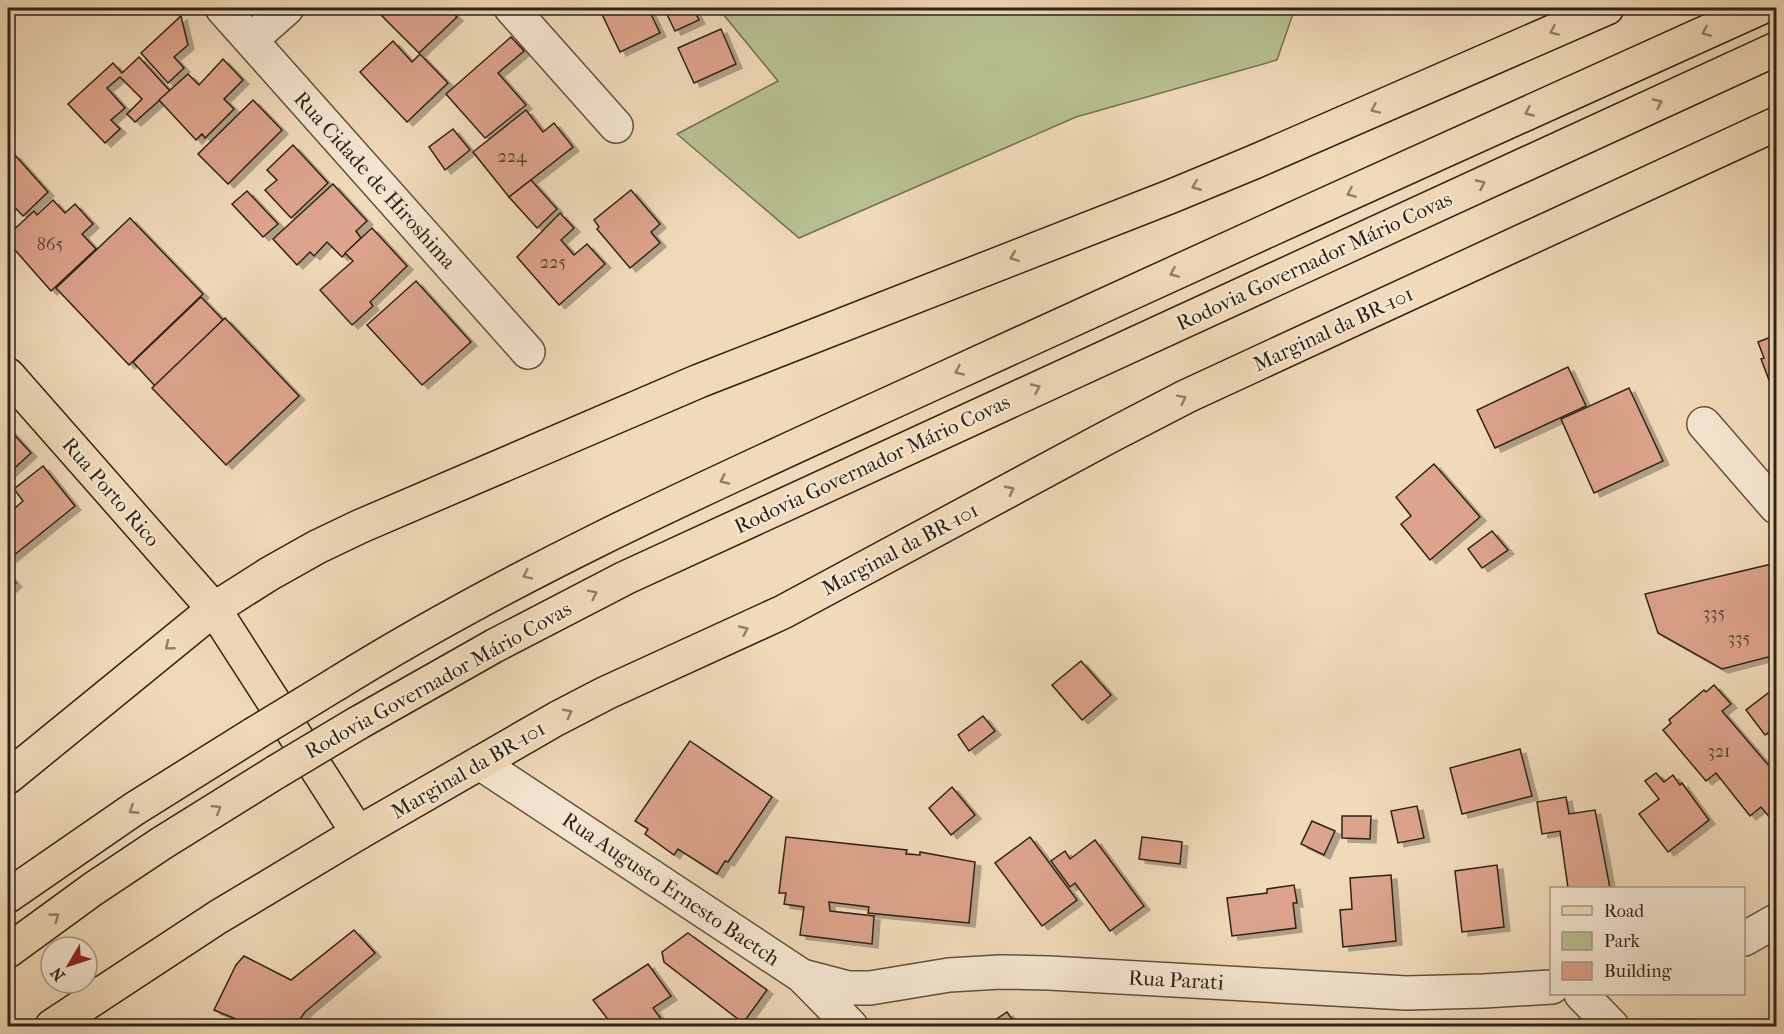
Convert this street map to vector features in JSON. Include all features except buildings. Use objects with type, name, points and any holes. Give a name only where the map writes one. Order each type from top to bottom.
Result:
[{"type":"main road","points":[[8,777],[214,609],[269,573],[307,552],[382,516],[699,381],[1172,196],[1607,8]]},
{"type":"main road","name":"Rodovia Governador Mário Covas","points":[[8,896],[134,809],[254,734],[390,651],[512,583],[703,490],[1110,302],[1760,8]]},
{"type":"main road","name":"Rodovia Governador Mário Covas","points":[[8,951],[93,889],[276,772],[358,723],[558,611],[625,578],[1776,49]]},
{"type":"main road","name":"Marginal da BR-101","points":[[52,1026],[218,917],[556,719],[606,693],[783,612],[1187,396],[1776,124]]},
{"type":"main road","name":"Rua Porto Rico","points":[[8,375],[214,609],[358,833]]},
{"type":"street","name":"Rua Cidade de Hiroshima","points":[[222,8],[528,352]]},
{"type":"street","points":[[251,40],[287,8]]},
{"type":"street","points":[[511,8],[616,126]]},
{"type":"street","points":[[1704,424],[1776,507]]},
{"type":"street","name":"Rua Augusto Ernesto Baetch","points":[[480,763],[802,976],[851,1026]]},
{"type":"street","points":[[1745,938],[1776,921]]},
{"type":"street","name":"Rua Parati","points":[[802,976],[848,988],[870,988],[949,975],[1000,972],[1406,993],[1550,987]]},
{"type":"street","points":[[1583,995],[1612,1026]]},
{"type":"green space","points":[[718,8],[1295,8],[1277,60],[1076,117],[799,238],[677,134],[778,81]]}]
